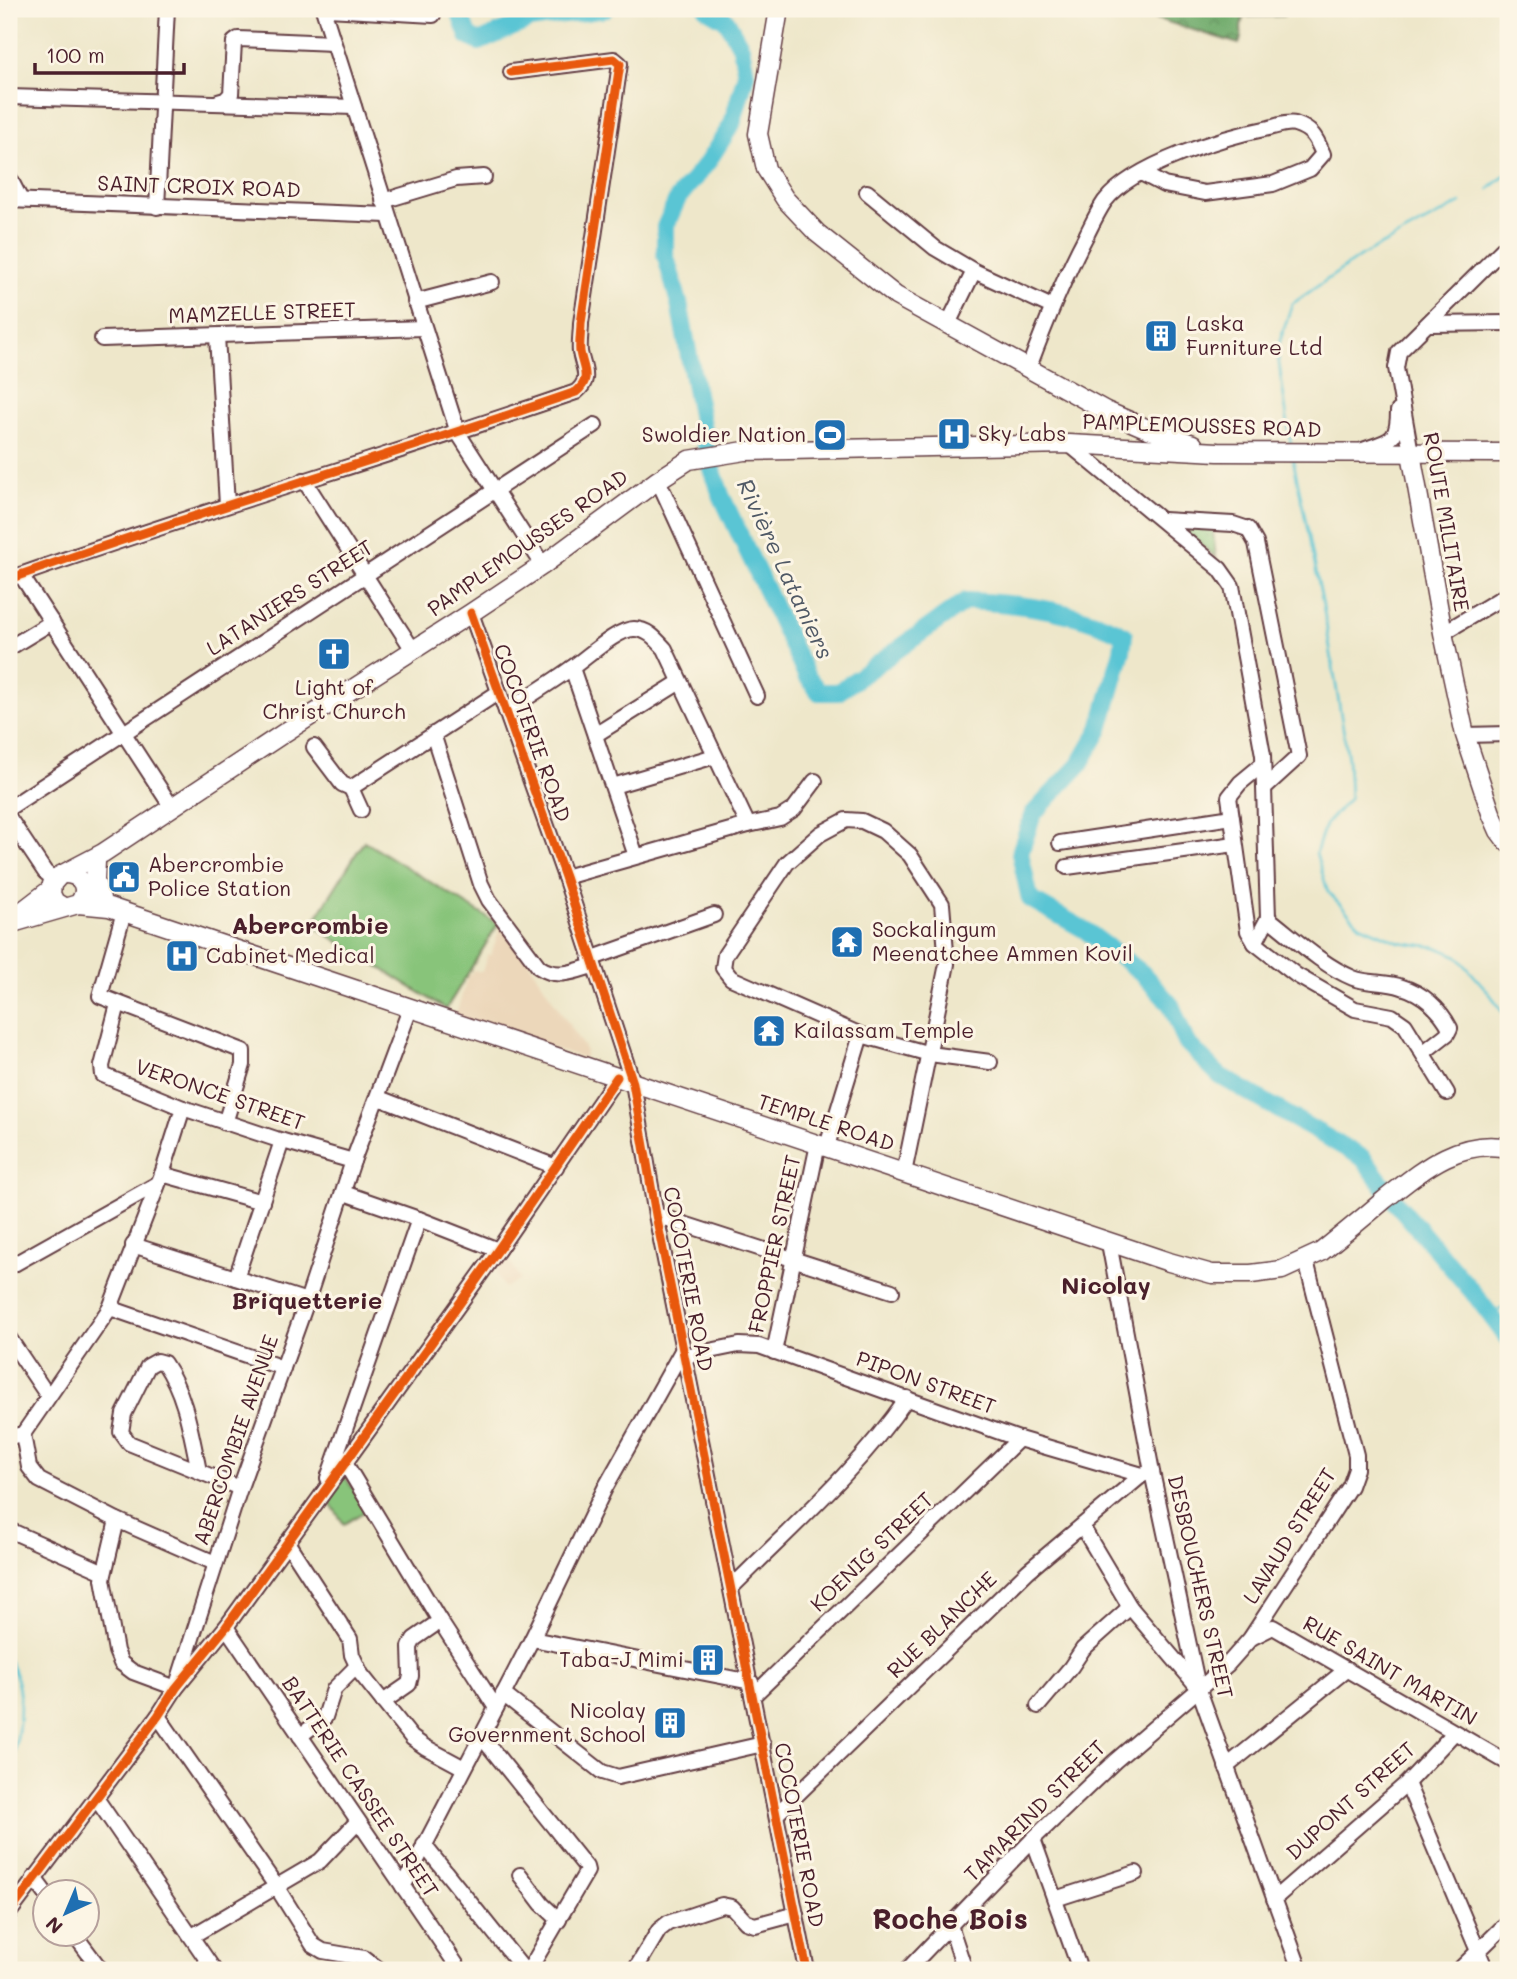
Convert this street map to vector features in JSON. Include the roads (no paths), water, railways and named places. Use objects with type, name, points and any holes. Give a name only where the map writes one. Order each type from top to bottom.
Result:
[{"type":"main road","points":[[779,9],[758,134],[766,169],[785,199],[817,233],[896,296],[1106,411],[1174,439],[1218,452]]},
{"type":"main road","points":[[1106,411],[1131,448]]},
{"type":"main road","points":[[1129,421],[1131,448]]},
{"type":"main road","name":"PAMPLEMOUSSES ROAD","points":[[56,881],[100,857],[171,806],[471,613],[689,460],[745,451],[1069,444],[1218,452],[1508,453]]},
{"type":"main road","name":"ROUTE MILITAIRE","points":[[1411,453],[1443,633],[1465,735],[1491,813],[1508,843]]},
{"type":"main road","points":[[9,922],[71,906],[84,897],[83,884],[100,857]]},
{"type":"main road","points":[[100,857],[94,881],[111,906]]},
{"type":"main road","points":[[9,922],[56,881],[72,874],[83,884]]},
{"type":"main road","points":[[56,881],[55,902],[71,906]]},
{"type":"main road","name":"TEMPLE ROAD","points":[[83,884],[111,906]]},
{"type":"main road","name":"TEMPLE ROAD","points":[[71,906],[111,906],[1109,1243],[1212,1274],[1251,1274],[1282,1270],[1306,1261],[1435,1161],[1465,1148],[1492,1145],[1508,1148]]},
{"type":"street","points":[[157,207],[167,9]]},
{"type":"street","points":[[433,15],[326,9],[333,43],[458,433],[543,565]]},
{"type":"street","points":[[218,103],[231,94],[234,42],[238,39],[333,43]]},
{"type":"street","points":[[171,806],[52,622],[15,577],[227,505],[458,433],[576,392],[582,387],[587,376],[580,351],[581,323],[619,62],[614,59],[511,72]]},
{"type":"street","points":[[9,97],[354,107]]},
{"type":"street","points":[[1029,367],[1052,307],[1104,203],[1118,186],[1141,173],[1166,160],[1242,133],[1293,123],[1314,135],[1323,154],[1310,169],[1273,184],[1205,193],[1164,185],[1141,173]]},
{"type":"street","points":[[9,177],[15,200]]},
{"type":"street","name":"SAINT CROIX ROAD","points":[[15,200],[157,207],[385,208],[456,179],[484,177]]},
{"type":"street","points":[[867,192],[911,230],[974,271],[1052,307]]},
{"type":"street","name":"ROUTE MILITAIRE","points":[[1411,453],[1398,386],[1396,368],[1399,352],[1508,244]]},
{"type":"street","points":[[948,324],[974,271]]},
{"type":"street","points":[[415,302],[492,282]]},
{"type":"street","points":[[1429,324],[1508,323]]},
{"type":"street","name":"MAMZELLE STREET","points":[[102,339],[424,328]]},
{"type":"street","points":[[217,336],[227,505]]},
{"type":"street","points":[[1352,454],[1387,442],[1395,436],[1398,427],[1398,386]]},
{"type":"street","name":"LATANIERS STREET","points":[[9,808],[596,425]]},
{"type":"street","points":[[1069,444],[1220,569],[1232,586],[1265,787],[1268,918],[1255,943]]},
{"type":"street","points":[[304,480],[413,650]]},
{"type":"street","points":[[658,480],[757,696]]},
{"type":"street","points":[[1163,520],[1233,524],[1248,529],[1256,543],[1299,756],[1265,787]]},
{"type":"street","points":[[1443,633],[1508,594]]},
{"type":"street","name":"COCOTERIE ROAD","points":[[471,613],[611,1015],[656,1214],[807,1970]]},
{"type":"street","points":[[9,648],[52,622]]},
{"type":"street","points":[[506,711],[619,634],[630,629],[641,629],[652,634],[665,649],[748,825]]},
{"type":"street","points":[[572,668],[636,856]]},
{"type":"street","points":[[595,735],[680,682]]},
{"type":"street","points":[[351,788],[499,692]]},
{"type":"street","points":[[433,734],[467,845],[489,900],[539,967],[552,974],[564,974],[714,915]]},
{"type":"street","points":[[1465,735],[1508,734]]},
{"type":"street","points":[[314,747],[342,784],[351,788],[361,810]]},
{"type":"street","points":[[613,786],[715,756]]},
{"type":"street","points":[[1263,764],[1240,783],[1230,797],[1248,931],[1255,943],[1296,975],[1355,1009],[1392,1016],[1405,1025],[1447,1093]]},
{"type":"street","points":[[565,877],[786,815],[806,796],[815,781]]},
{"type":"street","points":[[1060,843],[1232,817]]},
{"type":"street","points":[[9,818],[45,872],[56,881]]},
{"type":"street","points":[[904,1173],[930,1054],[947,964],[942,904],[910,855],[883,831],[862,821],[846,820],[820,834],[787,863],[725,955],[723,968],[731,978],[861,1035],[930,1054],[990,1062]]},
{"type":"street","points":[[1067,867],[1235,844]]},
{"type":"street","points":[[111,906],[99,993],[101,997],[243,1051],[243,1065],[225,1123]]},
{"type":"street","points":[[1268,918],[1329,965],[1355,979],[1402,987],[1428,1000],[1450,1028],[1447,1034],[1423,1052]]},
{"type":"street","name":"VERONCE STREET","points":[[118,1004],[102,1066],[103,1075],[225,1123],[353,1161]]},
{"type":"street","name":"ABERCOMBIE AVENUE","points":[[176,1688],[240,1488],[344,1194],[353,1161],[410,1009]]},
{"type":"street","name":"FROPPIER STREET","points":[[774,1352],[793,1259],[822,1145],[861,1035]]},
{"type":"street","points":[[34,1878],[158,1716],[176,1688],[226,1627],[556,1167],[625,1080]]},
{"type":"street","points":[[379,1097],[556,1167]]},
{"type":"street","points":[[183,1108],[110,1308],[48,1396],[16,1435],[29,1467],[39,1480],[117,1520],[215,1563]]},
{"type":"street","points":[[236,1278],[282,1141]]},
{"type":"street","points":[[9,1267],[159,1179],[261,1202]]},
{"type":"street","points":[[344,1194],[419,1219],[498,1250]]},
{"type":"street","points":[[656,1214],[892,1291]]},
{"type":"street","points":[[324,1489],[419,1219]]},
{"type":"street","name":"DESBOUCHERS STREET","points":[[1109,1243],[1147,1473],[1199,1689],[1300,1970]]},
{"type":"street","points":[[133,1245],[307,1301]]},
{"type":"street","name":"LAVAUD STREET","points":[[1199,1689],[1250,1639],[1350,1486],[1356,1469],[1356,1455],[1306,1261]]},
{"type":"street","points":[[110,1308],[283,1368]]},
{"type":"street","points":[[9,1338],[48,1396]]},
{"type":"street","name":"PIPON STREET","points":[[684,1352],[739,1345],[759,1346],[1019,1439],[1147,1473]]},
{"type":"street","points":[[403,1887],[532,1639],[606,1488],[684,1352]]},
{"type":"street","points":[[199,1471],[187,1415],[178,1388],[164,1363],[153,1363],[148,1366],[124,1414],[121,1432],[129,1443],[240,1488]]},
{"type":"street","points":[[732,1587],[853,1467],[882,1434],[907,1398]]},
{"type":"street","name":"KOENIG STREET","points":[[752,1689],[1019,1439]]},
{"type":"street","points":[[345,1463],[496,1708]]},
{"type":"street","name":"RUE BLANCHE","points":[[777,1814],[1028,1571],[1147,1473]]},
{"type":"street","points":[[117,1520],[103,1585],[116,1651],[121,1663],[134,1672],[176,1688]]},
{"type":"street","points":[[1083,1528],[1130,1607],[1199,1689]]},
{"type":"street","points":[[9,1530],[104,1572]]},
{"type":"street","points":[[287,1542],[350,1639],[357,1666],[383,1702],[412,1738],[464,1768]]},
{"type":"street","points":[[1038,1706],[1083,1649],[1130,1607]]},
{"type":"street","points":[[383,1702],[409,1684],[410,1647],[414,1639],[440,1620]]},
{"type":"street","name":"BATTERIE CASSEE STREET","points":[[226,1627],[460,1970]]},
{"type":"street","name":"RUE SAINT MARTIN","points":[[1250,1639],[1273,1627],[1508,1763]]},
{"type":"street","points":[[532,1639],[752,1689]]},
{"type":"street","points":[[300,1736],[325,1717],[334,1689],[357,1666]]},
{"type":"street","points":[[1226,1767],[1347,1669]]},
{"type":"street","name":"TAMARIND STREET","points":[[906,1970],[1033,1839],[1115,1761],[1199,1689]]},
{"type":"street","points":[[503,1694],[602,1772],[618,1777],[763,1744]]},
{"type":"street","points":[[158,1716],[276,1886],[313,1945],[323,1951],[363,1958],[380,1970]]},
{"type":"street","name":"DUPONT STREET","points":[[1274,1899],[1407,1783],[1454,1732]]},
{"type":"street","points":[[481,1736],[587,1871],[529,1970]]},
{"type":"street","points":[[1407,1783],[1486,1970]]},
{"type":"street","points":[[96,1798],[210,1965],[195,1970]]},
{"type":"street","points":[[192,1936],[320,1861],[358,1821]]},
{"type":"street","points":[[1033,1839],[1080,1970]]},
{"type":"street","points":[[424,1844],[524,1970]]},
{"type":"street","points":[[1055,1899],[1136,1872]]},
{"type":"street","points":[[520,1875],[542,1904],[559,1920]]},
{"type":"street","points":[[9,1913],[32,1881]]},
{"type":"street","points":[[635,1970],[659,1930],[668,1923],[722,1905],[732,1908],[746,1922],[755,1925],[796,1914]]},
{"type":"street","points":[[1459,1970],[1508,1922]]},
{"type":"street","points":[[950,1925],[965,1970]]},
{"type":"street","points":[[84,1948],[101,1970]]},
{"type":"waterway","name":"Rivière Lataniers","points":[[458,9],[468,36],[479,42],[529,20],[605,9]]},
{"type":"waterway","name":"Rivière Lataniers","points":[[707,9],[726,20],[741,47],[746,74],[732,124],[707,163],[678,198],[665,227],[665,254],[679,303],[708,457],[721,495],[806,675],[819,692],[838,692],[966,601],[1047,609],[1087,619],[1124,635],[1100,729],[1080,764],[1033,814],[1020,853],[1030,899],[1085,930],[1142,973],[1171,1005],[1186,1042],[1220,1076],[1363,1158],[1508,1339]]},
{"type":"waterway","points":[[1489,189],[1508,173]]},
{"type":"waterway","points":[[1291,445],[1277,350],[1292,304],[1361,256],[1461,203]]},
{"type":"waterway","points":[[1293,459],[1323,605],[1348,759],[1350,798],[1325,825],[1316,853],[1328,892],[1360,925],[1399,942],[1436,947],[1457,956],[1490,994],[1508,1020]]},
{"type":"waterway","points":[[1491,1316],[1508,1304]]},
{"type":"waterway","points":[[9,1661],[19,1688],[20,1703],[18,1734],[9,1778]]},
{"type":"place","name":"Laska Furniture Ltd","points":[[1161,336]]},
{"type":"place","name":"Sky Labs","points":[[954,434]]},
{"type":"place","name":"Swoldier Nation","points":[[830,435]]},
{"type":"place","name":"Light of Christ Church","points":[[334,654]]},
{"type":"place","name":"Abercrombie Police Station","points":[[124,877]]},
{"type":"place","name":"Sockalingum Meenatchee Ammen Kovil","points":[[847,942]]},
{"type":"place","name":"Cabinet Medical","points":[[182,956]]},
{"type":"place","name":"Kailassam Temple","points":[[769,1031]]},
{"type":"place","name":"Taba-J Mimi","points":[[708,1660]]},
{"type":"place","name":"Nicolay Government School","points":[[670,1723]]},
{"type":"district","name":"Abercrombie","points":[[310,926]]},
{"type":"district","name":"Nicolay","points":[[1106,1286]]},
{"type":"district","name":"Briquetterie","points":[[307,1301]]},
{"type":"district","name":"Roche Bois","points":[[950,1919]]}]
